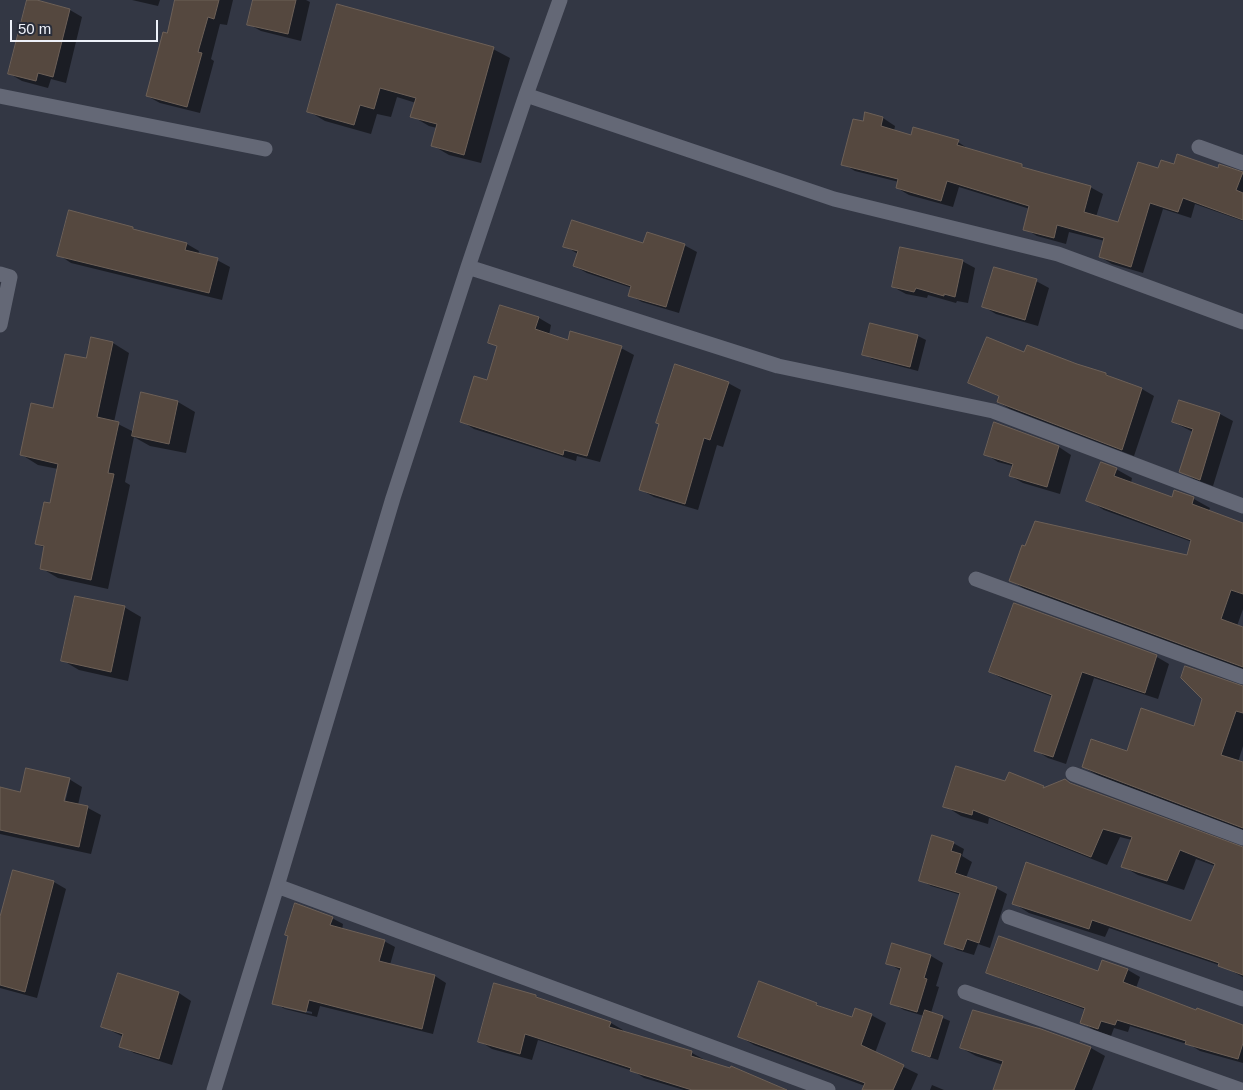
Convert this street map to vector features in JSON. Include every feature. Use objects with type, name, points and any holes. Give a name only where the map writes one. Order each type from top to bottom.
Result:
[{"type":"street","points":[[214,1090],[393,498],[468,267],[526,96],[559,8],[560,0]]},
{"type":"street","points":[[0,96],[265,149]]},
{"type":"street","points":[[526,96],[834,199],[1058,254],[1243,322]]},
{"type":"street","points":[[1199,147],[1243,163]]},
{"type":"street","points":[[468,267],[778,366],[993,411],[1243,506]]},
{"type":"street","points":[[0,274],[10,277],[0,325]]},
{"type":"street","points":[[976,578],[1243,677]]},
{"type":"street","points":[[1073,774],[1243,838]]},
{"type":"street","points":[[277,886],[828,1090]]},
{"type":"street","points":[[1009,917],[1243,999]]},
{"type":"street","points":[[965,992],[1241,1090]]},
{"type":"building","points":[[27,0],[37,0],[70,9],[53,77],[38,73],[36,81],[8,74]]},
{"type":"building","points":[[175,0],[219,0],[214,19],[208,17],[198,52],[202,53],[187,107],[146,96],[163,32],[167,33]]},
{"type":"building","points":[[253,0],[296,0],[288,34],[247,25]]},
{"type":"building","points":[[337,4],[494,47],[464,155],[431,146],[437,124],[410,117],[416,98],[380,88],[374,109],[360,105],[354,125],[307,112]]},
{"type":"building","points":[[865,112],[883,117],[881,126],[911,135],[913,127],[959,140],[957,145],[1022,164],[1022,167],[1091,186],[1084,212],[1118,222],[1138,162],[1158,168],[1161,160],[1174,164],[1177,154],[1218,168],[1219,164],[1243,172],[1236,190],[1243,193],[1243,220],[1183,198],[1178,212],[1150,203],[1131,267],[1099,257],[1104,238],[1057,225],[1054,238],[1023,230],[1029,206],[947,181],[941,201],[896,188],[898,179],[841,165],[853,119],[863,121]]},
{"type":"building","points":[[69,210],[187,243],[185,250],[218,258],[209,293],[57,256]]},
{"type":"building","points":[[572,220],[643,243],[647,232],[685,244],[666,307],[628,296],[631,286],[573,266],[578,251],[563,247]]},
{"type":"building","points":[[900,247],[963,260],[955,297],[916,288],[914,292],[892,287]]},
{"type":"building","points":[[994,267],[1037,279],[1025,320],[982,307]]},
{"type":"building","points":[[500,305],[539,317],[535,329],[568,340],[570,331],[622,346],[587,456],[564,450],[563,455],[460,422],[474,376],[487,380],[497,346],[488,343]]},
{"type":"building","points":[[870,323],[918,335],[910,367],[862,355]]},
{"type":"building","points":[[91,337],[113,342],[97,417],[119,422],[108,473],[114,474],[91,580],[40,569],[44,546],[35,544],[44,502],[50,503],[58,464],[20,455],[31,403],[53,408],[65,354],[86,358]]},
{"type":"building","points":[[987,337],[1024,352],[1027,345],[1142,388],[1122,450],[997,402],[999,396],[968,383]]},
{"type":"building","points":[[675,364],[729,382],[710,440],[704,438],[685,504],[639,490],[659,424],[656,423]]},
{"type":"building","points":[[141,392],[178,401],[169,444],[132,436]]},
{"type":"building","points":[[1179,400],[1220,413],[1200,480],[1179,472],[1193,429],[1172,422]]},
{"type":"building","points":[[994,422],[1059,446],[1047,487],[1009,476],[1013,464],[984,455]]},
{"type":"building","points":[[1101,462],[1117,468],[1114,476],[1172,497],[1174,490],[1194,497],[1192,504],[1243,523],[1243,594],[1231,590],[1221,619],[1243,627],[1243,667],[1009,581],[1022,545],[1025,546],[1035,521],[1187,555],[1191,540],[1086,501]]},
{"type":"building","points":[[75,596],[125,606],[111,672],[61,661]]},
{"type":"building","points":[[1014,603],[1157,655],[1145,693],[1082,672],[1053,757],[1034,751],[1052,695],[989,672]]},
{"type":"building","points":[[1185,666],[1243,686],[1243,713],[1236,711],[1221,755],[1243,762],[1243,828],[1082,767],[1091,739],[1127,751],[1141,708],[1194,726],[1202,699],[1181,678]]},
{"type":"building","points":[[956,766],[1005,781],[1009,772],[1044,786],[1043,788],[1065,779],[1070,783],[1243,847],[1243,975],[1218,966],[1219,963],[1092,920],[1089,929],[1012,904],[1026,862],[1191,921],[1215,864],[1180,850],[1167,881],[1121,867],[1132,837],[1103,829],[1091,857],[973,810],[972,815],[943,807]]},
{"type":"building","points":[[26,768],[70,778],[64,801],[88,806],[79,847],[0,830],[0,787],[20,792]]},
{"type":"building","points":[[932,835],[954,842],[951,851],[961,854],[955,873],[997,887],[979,943],[967,939],[963,950],[944,944],[960,893],[919,881]]},
{"type":"building","points":[[13,870],[54,881],[25,992],[0,985],[0,917]]},
{"type":"building","points":[[295,903],[333,917],[330,925],[385,940],[379,961],[435,975],[422,1029],[309,1000],[306,1012],[272,1004],[288,936],[285,935]]},
{"type":"building","points":[[999,936],[1098,971],[1102,960],[1128,969],[1123,982],[1196,1010],[1197,1008],[1243,1025],[1243,1043],[1238,1059],[1185,1044],[1186,1041],[1117,1020],[1115,1025],[1101,1021],[1098,1029],[1080,1023],[1085,1008],[986,973]]},
{"type":"building","points":[[892,943],[931,955],[924,978],[927,979],[917,1012],[890,1004],[901,968],[886,964]]},
{"type":"building","points":[[118,973],[179,992],[159,1059],[119,1047],[123,1034],[101,1027]]},
{"type":"building","points":[[759,981],[817,1003],[816,1005],[852,1017],[855,1008],[872,1014],[861,1045],[904,1065],[893,1090],[862,1090],[865,1083],[738,1037]]},
{"type":"building","points":[[494,983],[536,995],[536,997],[611,1022],[609,1027],[692,1051],[691,1056],[730,1068],[731,1066],[787,1090],[692,1090],[630,1071],[631,1068],[525,1034],[520,1054],[478,1042]]},
{"type":"building","points":[[925,1010],[943,1016],[930,1057],[912,1051]]},
{"type":"building","points":[[973,1010],[1041,1029],[1091,1047],[1074,1090],[993,1090],[1003,1061],[960,1048]]}]
